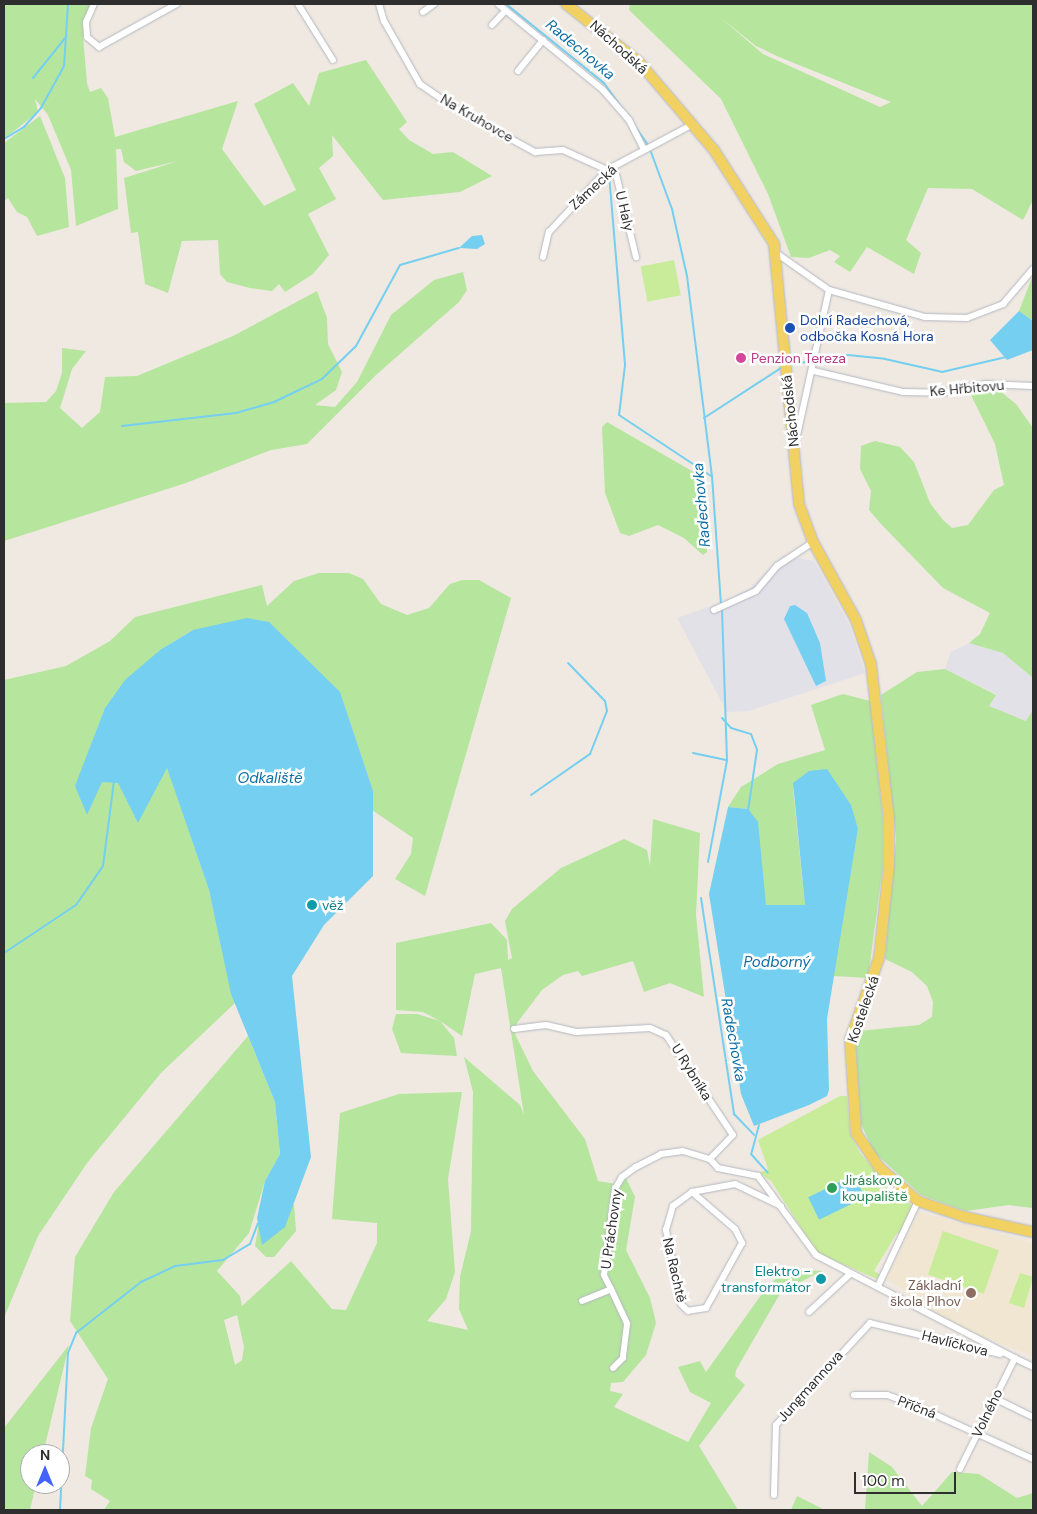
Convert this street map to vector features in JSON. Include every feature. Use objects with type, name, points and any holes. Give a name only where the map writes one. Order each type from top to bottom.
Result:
[{"type":"main road","name":"Náchodská","points":[[566,4],[639,62],[693,124],[771,236],[776,252],[799,504],[813,542],[856,620],[873,674]]},
{"type":"main road","name":"Kostelecká","points":[[873,674],[889,820],[889,866],[878,964],[850,1040],[854,1118],[859,1141],[869,1156],[918,1200],[964,1217],[1033,1232]]},
{"type":"street","points":[[94,4],[86,22],[87,37],[99,47],[177,4]]},
{"type":"street","points":[[298,4],[333,60]]},
{"type":"street","name":"Na Kruhovce","points":[[379,4],[384,21],[420,84],[453,108],[535,152],[563,150],[607,170]]},
{"type":"street","points":[[423,12],[434,4]]},
{"type":"street","points":[[498,4],[603,90],[629,120],[644,149]]},
{"type":"street","points":[[492,25],[505,11]]},
{"type":"street","points":[[518,71],[543,40]]},
{"type":"street","name":"Zámecká","points":[[543,257],[550,232],[607,170],[693,124]]},
{"type":"street","name":"U Haly","points":[[614,166],[636,257]]},
{"type":"street","points":[[776,252],[829,290],[925,317],[967,318],[1003,304],[1033,269]]},
{"type":"street","points":[[794,446],[814,371],[829,290]]},
{"type":"street","name":"Ke Hřbitovu","points":[[814,371],[903,392],[942,392],[985,384],[1033,386]]},
{"type":"street","points":[[716,609],[756,591],[778,566],[813,542]]},
{"type":"street","name":"U Rybníka","points":[[514,1029],[546,1025],[576,1032],[650,1028],[666,1034],[733,1135],[710,1159]]},
{"type":"street","name":"U Práchovny","points":[[613,1368],[623,1358],[627,1324],[604,1275],[616,1189],[622,1177],[649,1158],[670,1152],[710,1159],[718,1168],[766,1180],[782,1207],[816,1255],[851,1273],[880,1284],[931,1318],[1015,1358]]},
{"type":"street","name":"Na Rachtě","points":[[692,1192],[735,1229],[742,1243],[706,1308],[696,1312],[681,1304],[666,1230],[673,1206],[692,1192],[735,1184],[782,1207]]},
{"type":"street","points":[[880,1284],[918,1200]]},
{"type":"street","points":[[809,1312],[851,1273]]},
{"type":"street","name":"U Práchovny","points":[[582,1301],[611,1289]]},
{"type":"street","name":"Havlíčkova","points":[[874,1323],[1015,1358],[1033,1367]]},
{"type":"street","name":"Jungmannova","points":[[774,1494],[776,1424],[843,1349],[874,1323]]},
{"type":"street","name":"Volného","points":[[960,1469],[1015,1358]]},
{"type":"street","name":"Příčná","points":[[854,1395],[887,1396],[978,1431],[1033,1459]]},
{"type":"street","points":[[994,1398],[1033,1417]]},
{"type":"shaded area","points":[[784,555],[814,561],[850,626],[865,673],[749,711],[727,712],[677,618],[726,601],[750,588]]},
{"type":"shaded area","points":[[969,643],[1003,653],[1033,678],[1033,710],[1026,721],[989,706],[996,694],[945,669],[951,652]]},
{"type":"shaded area","name":"Základní škola Plhov","points":[[919,1212],[1033,1243],[1033,1356],[951,1325],[927,1312],[929,1307],[887,1279]]},
{"type":"green space","points":[[4,4],[93,4],[83,36],[87,83],[90,92],[101,88],[108,98],[115,137],[238,101],[222,149],[264,206],[296,190],[254,104],[293,83],[309,106],[319,73],[366,60],[407,122],[399,129],[409,140],[433,154],[453,152],[492,176],[460,192],[383,200],[332,135],[333,156],[319,168],[336,199],[308,214],[329,255],[313,274],[285,292],[279,284],[272,291],[250,288],[227,282],[220,274],[218,240],[182,241],[168,293],[145,284],[138,232],[131,233],[124,178],[178,161],[136,171],[124,162],[121,149],[116,149],[118,209],[76,226],[71,170],[48,115],[35,99],[38,112],[4,139]]},
{"type":"green space","points":[[630,4],[1033,4],[1033,200],[1023,220],[972,189],[928,188],[906,240],[921,253],[914,274],[867,247],[850,272],[834,262],[840,256],[830,250],[809,258],[791,257],[768,194],[721,99],[629,10]],"holes":[[[721,18],[756,46],[779,57],[891,102],[880,107],[763,54]]]},
{"type":"green space","points":[[40,116],[65,178],[69,227],[37,236],[27,217],[17,212],[8,198],[4,201],[4,143]]},
{"type":"green space","points":[[674,260],[681,295],[647,302],[641,266]]},
{"type":"green space","points":[[463,272],[467,290],[459,302],[376,375],[307,444],[271,450],[186,483],[4,541],[4,403],[46,402],[56,391],[62,373],[62,348],[86,351],[72,369],[60,408],[82,428],[100,412],[105,377],[137,376],[233,336],[317,291],[327,318],[328,344],[342,372],[336,390],[315,405],[335,407],[357,382],[391,315],[434,280]]},
{"type":"green space","points":[[1033,275],[1033,321],[1019,311]]},
{"type":"green space","points":[[995,387],[1016,404],[1033,428],[1033,678],[1003,653],[969,643],[980,634],[990,613],[943,588],[881,524],[869,510],[871,491],[860,469],[861,446],[875,441],[900,447],[914,462],[930,503],[943,520],[952,528],[968,525],[994,490],[1004,485],[995,444],[968,389]]},
{"type":"green space","points":[[607,422],[704,478],[707,552],[703,555],[684,538],[658,525],[629,536],[620,533],[605,493],[602,427]]},
{"type":"green space","points":[[319,573],[349,573],[363,579],[381,604],[407,615],[429,608],[450,584],[462,580],[479,580],[511,598],[425,896],[395,879],[411,854],[413,838],[356,799],[193,630],[157,652],[167,767],[209,890],[235,1003],[161,1073],[87,1163],[38,1236],[4,1318],[4,680],[66,666],[110,641],[135,617],[262,585],[267,606],[294,581]]},
{"type":"green space","points":[[945,669],[996,695],[989,706],[1026,721],[1033,710],[1033,1208],[1009,1205],[966,1211],[921,1195],[874,1152],[861,1124],[856,1048],[859,1031],[919,1025],[932,1017],[933,1002],[927,986],[912,972],[885,959],[896,839],[881,695],[917,672]]},
{"type":"green space","points":[[843,694],[870,701],[883,820],[883,865],[868,978],[833,976],[858,829],[793,788],[805,905],[766,905],[748,809],[728,807],[741,787],[778,764],[825,750],[811,705]]},
{"type":"green space","points":[[653,819],[700,833],[696,915],[704,997],[670,983],[644,992],[633,961],[582,976],[578,971],[563,975],[542,990],[517,1023],[515,1034],[533,1071],[585,1139],[598,1181],[616,1184],[626,1178],[635,1197],[626,1250],[650,1298],[656,1323],[646,1355],[623,1382],[611,1383],[610,1391],[623,1394],[614,1407],[688,1442],[711,1403],[690,1392],[678,1367],[700,1361],[706,1372],[764,1291],[785,1269],[822,1271],[781,1292],[736,1370],[735,1376],[745,1385],[699,1446],[738,1510],[104,1510],[110,1501],[91,1489],[92,1480],[85,1476],[91,1428],[108,1379],[70,1321],[75,1257],[114,1192],[248,1036],[275,1102],[280,1154],[265,1181],[249,1233],[217,1271],[240,1296],[242,1306],[291,1261],[332,1309],[346,1310],[377,1243],[377,1223],[332,1219],[340,1113],[399,1094],[462,1092],[448,1179],[455,1272],[446,1299],[427,1321],[468,1330],[459,1309],[460,1277],[471,1231],[473,1092],[464,1057],[520,1105],[524,1115],[501,968],[475,974],[462,1036],[423,1012],[396,1010],[396,943],[491,923],[507,940],[508,960],[512,958],[505,921],[512,909],[561,868],[624,839],[647,850],[650,866]],"holes":[[[237,1315],[244,1347],[242,1360],[235,1365],[224,1320]]]},
{"type":"green space","points":[[396,1014],[417,1014],[440,1021],[454,1038],[457,1056],[401,1053],[392,1029]]},
{"type":"green space","name":"Jiráskovo koupaliště","points":[[840,1096],[847,1096],[850,1134],[860,1153],[896,1194],[913,1206],[902,1235],[897,1233],[874,1271],[879,1274],[877,1279],[817,1253],[771,1181],[759,1173],[768,1169],[758,1140]]},
{"type":"green space","points":[[263,1199],[294,1205],[296,1231],[274,1257],[266,1257],[255,1246]]},
{"type":"green space","points":[[943,1231],[999,1250],[984,1294],[928,1274]]},
{"type":"green space","points":[[1020,1273],[1033,1277],[1024,1308],[1009,1303]]},
{"type":"green space","points":[[69,1345],[45,1444],[20,1444],[20,1494],[34,1494],[30,1510],[4,1510],[4,1428]]},
{"type":"green space","points":[[869,1452],[892,1467],[922,1506],[952,1472],[979,1474],[1017,1498],[1033,1493],[1033,1510],[865,1510]]},
{"type":"green space","points":[[797,1496],[825,1510],[791,1510]]},
{"type":"water","points":[[482,235],[485,244],[477,249],[459,248],[472,236]]},
{"type":"water","points":[[1019,311],[1033,321],[1033,350],[1007,360],[990,340]]},
{"type":"water","points":[[795,605],[807,613],[820,643],[826,681],[816,686],[784,619],[790,606]]},
{"type":"water","name":"Odkaliště","points":[[247,618],[269,622],[340,692],[373,791],[373,876],[324,925],[292,976],[311,1157],[285,1227],[262,1245],[257,1218],[265,1181],[280,1154],[275,1102],[231,994],[209,890],[167,768],[138,823],[118,783],[102,782],[87,815],[75,786],[105,708],[125,680],[160,650],[193,630]]},
{"type":"water","name":"Podborný","points":[[827,769],[851,805],[858,829],[827,1019],[829,1090],[827,1096],[809,1105],[754,1126],[741,1094],[709,894],[728,807],[748,809],[758,822],[766,905],[805,905],[793,783],[809,771]]},
{"type":"water","points":[[854,1175],[865,1197],[819,1220],[808,1197]]},
{"type":"waterway","points":[[4,139],[24,127],[41,108],[64,66],[68,4]]},
{"type":"waterway","name":"Radechovka","points":[[506,4],[604,83],[648,145]]},
{"type":"waterway","points":[[33,78],[66,37]]},
{"type":"waterway","name":"Radechovka","points":[[651,152],[672,209],[687,276],[712,476],[721,604]]},
{"type":"waterway","points":[[609,174],[625,365],[619,415],[711,476]]},
{"type":"waterway","points":[[122,426],[236,413],[274,402],[322,379],[356,346],[400,265],[459,248]]},
{"type":"waterway","points":[[822,360],[848,355],[885,359],[942,372],[1006,357]]},
{"type":"waterway","points":[[790,365],[810,361]]},
{"type":"waterway","points":[[704,418],[781,368]]},
{"type":"waterway","name":"Radechovka","points":[[708,862],[727,760],[722,609]]},
{"type":"waterway","points":[[531,795],[590,754],[607,711],[605,701],[568,663]]},
{"type":"waterway","points":[[722,718],[731,728],[751,734],[757,750],[748,811]]},
{"type":"waterway","points":[[693,753],[727,760]]},
{"type":"waterway","points":[[4,953],[76,905],[103,866],[114,781]]},
{"type":"waterway","name":"Radechovka","points":[[701,898],[734,1114],[754,1135]]},
{"type":"waterway","name":"Radechovka","points":[[759,1125],[751,1154],[768,1173]]},
{"type":"waterway","points":[[60,1510],[68,1353],[76,1333],[141,1282],[175,1266],[223,1260],[250,1244],[258,1223]]},
{"type":"place","name":"Dolní Radechová, odbočka Kosná Hora","points":[[790,328]]},
{"type":"place","name":"Penzion Tereza","points":[[741,358]]},
{"type":"place","name":"věž","points":[[312,905]]},
{"type":"place","name":"Jiráskovo koupaliště","points":[[832,1188]]},
{"type":"place","name":"Elektro - transformátor","points":[[821,1279]]},
{"type":"place","name":"Základní škola Plhov","points":[[971,1293]]}]
